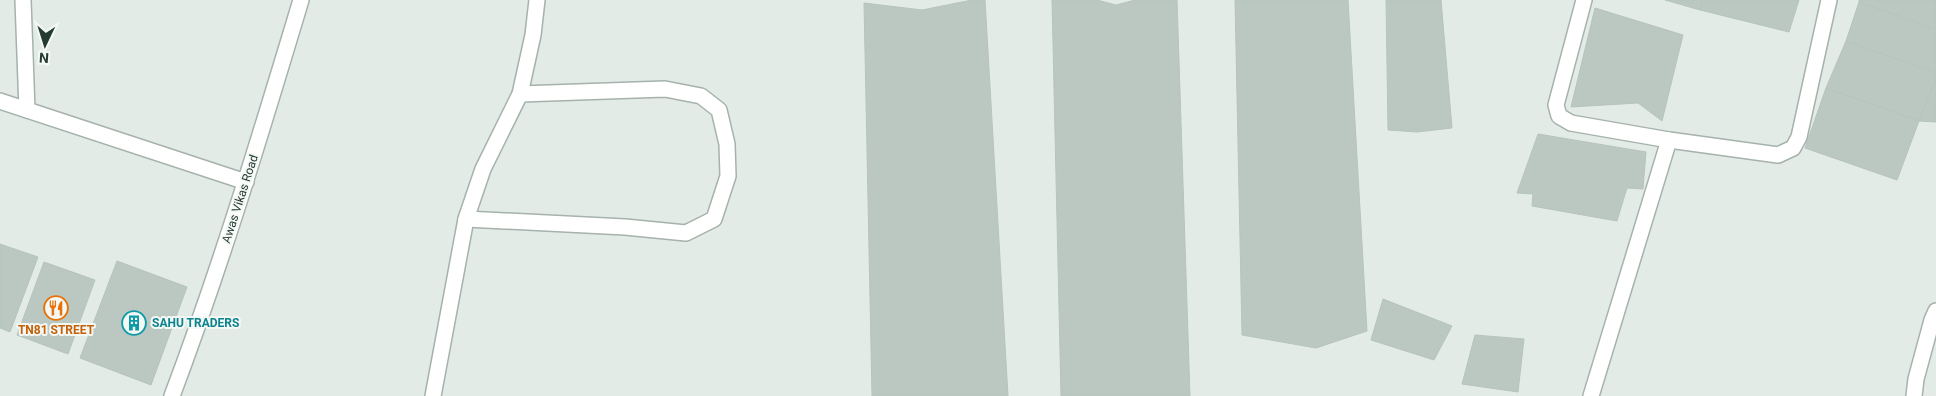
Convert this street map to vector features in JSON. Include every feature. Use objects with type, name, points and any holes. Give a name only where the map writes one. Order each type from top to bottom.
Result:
[{"type":"street","points":[[23,0],[26,110]]},
{"type":"street","name":"Awas Vikas Road","points":[[172,396],[246,182],[301,0]]},
{"type":"street","points":[[433,396],[466,219],[483,170],[520,94],[533,35],[537,0]]},
{"type":"street","points":[[1584,0],[1556,105],[1559,116],[1571,123],[1669,140],[1778,155],[1793,148],[1799,137],[1829,0]]},
{"type":"street","points":[[466,219],[625,227],[686,233],[714,219],[728,176],[727,144],[719,110],[701,96],[665,89],[520,94]]},
{"type":"street","points":[[0,101],[246,182]]},
{"type":"street","points":[[1592,396],[1669,140]]},
{"type":"street","points":[[1914,396],[1916,379],[1936,311]]},
{"type":"building","points":[[972,0],[985,0],[1008,396],[872,396],[864,3],[922,10]]},
{"type":"building","points":[[1052,0],[1097,0],[1116,5],[1135,0],[1177,0],[1190,396],[1061,396]]},
{"type":"building","points":[[1235,0],[1348,0],[1367,331],[1316,348],[1242,335]]},
{"type":"building","points":[[1386,0],[1441,0],[1452,128],[1417,132],[1388,130]]},
{"type":"building","points":[[1665,0],[1703,0],[1700,10]]},
{"type":"building","points":[[1703,0],[1799,0],[1789,32],[1700,10]]},
{"type":"building","points":[[1859,0],[1936,0],[1936,29],[1859,2]]},
{"type":"building","points":[[1859,2],[1936,29],[1936,73],[1846,41]]},
{"type":"building","points":[[1595,8],[1683,35],[1662,121],[1638,103],[1571,107]]},
{"type":"building","points":[[1846,41],[1936,73],[1936,79],[1919,121],[1826,88]]},
{"type":"building","points":[[1936,79],[1936,122],[1919,121]]},
{"type":"building","points":[[1826,88],[1919,121],[1897,180],[1805,148]]},
{"type":"building","points":[[1538,134],[1646,152],[1643,189],[1627,188],[1617,221],[1532,206],[1533,194],[1517,193]]},
{"type":"building","points":[[0,244],[38,257],[10,332],[0,328]]},
{"type":"building","name":"SAHU TRADERS","points":[[117,261],[187,287],[151,385],[80,358]]},
{"type":"building","name":"TN81 STREET","points":[[44,262],[95,280],[68,354],[17,335]]},
{"type":"building","points":[[1383,299],[1452,326],[1434,360],[1371,340]]},
{"type":"building","points":[[1475,335],[1524,339],[1518,392],[1462,384]]},
{"type":"place","name":"TN81 STREET","points":[[56,308]]},
{"type":"place","name":"SAHU TRADERS","points":[[134,323]]}]
